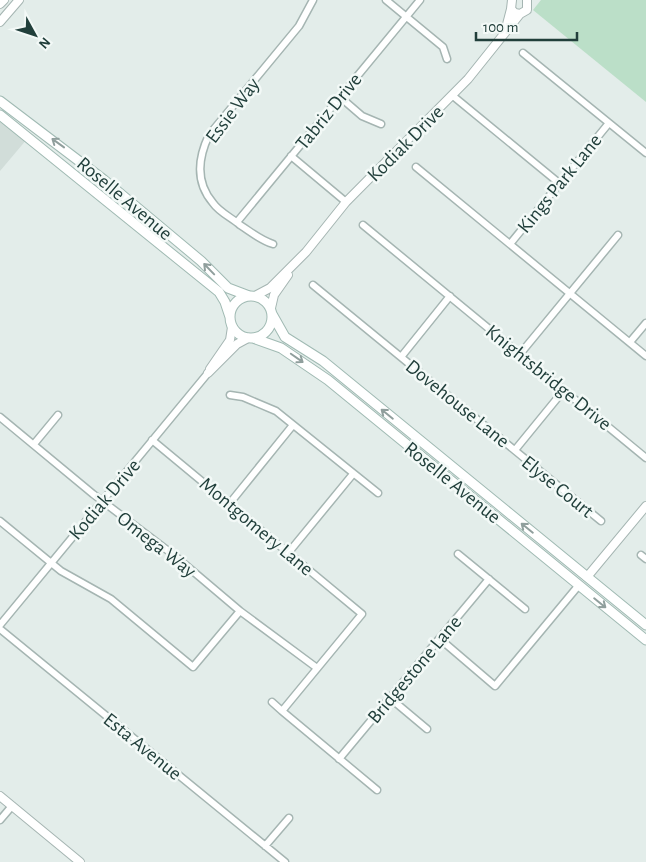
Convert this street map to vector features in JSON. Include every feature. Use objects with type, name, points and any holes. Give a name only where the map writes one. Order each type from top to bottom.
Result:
[{"type":"main road","name":"Roselle Avenue","points":[[0,101],[66,149],[110,185],[201,261],[223,284],[236,292],[252,296]]},
{"type":"main road","name":"Roselle Avenue","points":[[0,114],[217,290],[225,302],[231,322]]},
{"type":"main road","points":[[252,296],[265,301],[271,311],[268,329],[262,335],[251,338],[238,334],[231,322],[235,303],[252,296]]},
{"type":"main road","name":"Roselle Avenue","points":[[271,311],[285,337],[323,361],[646,625]]},
{"type":"main road","name":"Roselle Avenue","points":[[251,338],[277,346],[328,380],[646,640]]},
{"type":"main road","points":[[530,545],[546,552],[579,577],[587,577]]},
{"type":"street","points":[[0,4],[4,0]]},
{"type":"street","points":[[0,22],[19,0]]},
{"type":"street","name":"Essie Way","points":[[273,244],[263,241],[213,204],[204,188],[200,171],[200,153],[209,135],[299,26],[313,0]]},
{"type":"street","points":[[386,0],[444,47],[448,59]]},
{"type":"street","name":"Tabriz Drive","points":[[237,222],[420,0]]},
{"type":"street","name":"Kodiak Drive","points":[[271,311],[274,295],[346,202],[453,96],[520,14],[527,10],[529,1]]},
{"type":"street","points":[[510,4],[515,13],[520,14]]},
{"type":"street","name":"Kodiak Drive","points":[[504,34],[510,4]]},
{"type":"street","points":[[523,53],[646,153]]},
{"type":"street","points":[[453,96],[559,183]]},
{"type":"street","points":[[340,97],[362,116],[380,124]]},
{"type":"street","name":"Kings Park Lane","points":[[510,244],[609,123]]},
{"type":"street","points":[[291,156],[346,202]]},
{"type":"street","points":[[416,167],[646,356]]},
{"type":"street","name":"Knightsbridge Drive","points":[[363,225],[646,458]]},
{"type":"street","points":[[520,354],[618,234]]},
{"type":"street","name":"Kodiak Drive","points":[[252,296],[270,288],[306,252]]},
{"type":"street","name":"Dovehouse Lane","points":[[313,285],[514,450]]},
{"type":"street","points":[[401,357],[450,296]]},
{"type":"street","name":"Kodiak Drive","points":[[208,373],[230,340],[231,322]]},
{"type":"street","points":[[630,342],[646,323]]},
{"type":"street","name":"Kodiak Drive","points":[[0,625],[208,373],[237,344],[251,338]]},
{"type":"street","points":[[514,450],[564,390]]},
{"type":"street","points":[[230,395],[260,403],[276,411],[378,493]]},
{"type":"street","points":[[34,444],[58,415]]},
{"type":"street","name":"Omega Way","points":[[0,417],[102,501],[175,556],[240,611],[316,668]]},
{"type":"street","points":[[230,502],[293,425]]},
{"type":"street","name":"Montgomery Lane","points":[[152,440],[230,502],[362,614],[316,668]]},
{"type":"street","name":"Elyse Court","points":[[514,450],[601,521]]},
{"type":"street","points":[[289,552],[353,474]]},
{"type":"street","points":[[587,577],[646,506]]},
{"type":"street","points":[[0,521],[51,563],[111,598],[193,667],[240,611]]},
{"type":"street","points":[[458,554],[525,609]]},
{"type":"street","name":"Bridgestone Lane","points":[[339,759],[489,579]]},
{"type":"street","points":[[440,639],[495,686],[579,585]]},
{"type":"street","name":"Esta Avenue","points":[[0,629],[285,862]]},
{"type":"street","points":[[282,711],[316,668]]},
{"type":"street","points":[[390,698],[427,729]]},
{"type":"street","points":[[272,702],[376,790]]},
{"type":"street","points":[[0,796],[80,862]]},
{"type":"street","points":[[0,820],[12,806]]},
{"type":"street","points":[[265,846],[289,818]]},
{"type":"shaded area","points":[[0,117],[27,139],[0,171]]},
{"type":"green space","points":[[541,0],[646,0],[646,102],[533,10]]}]
